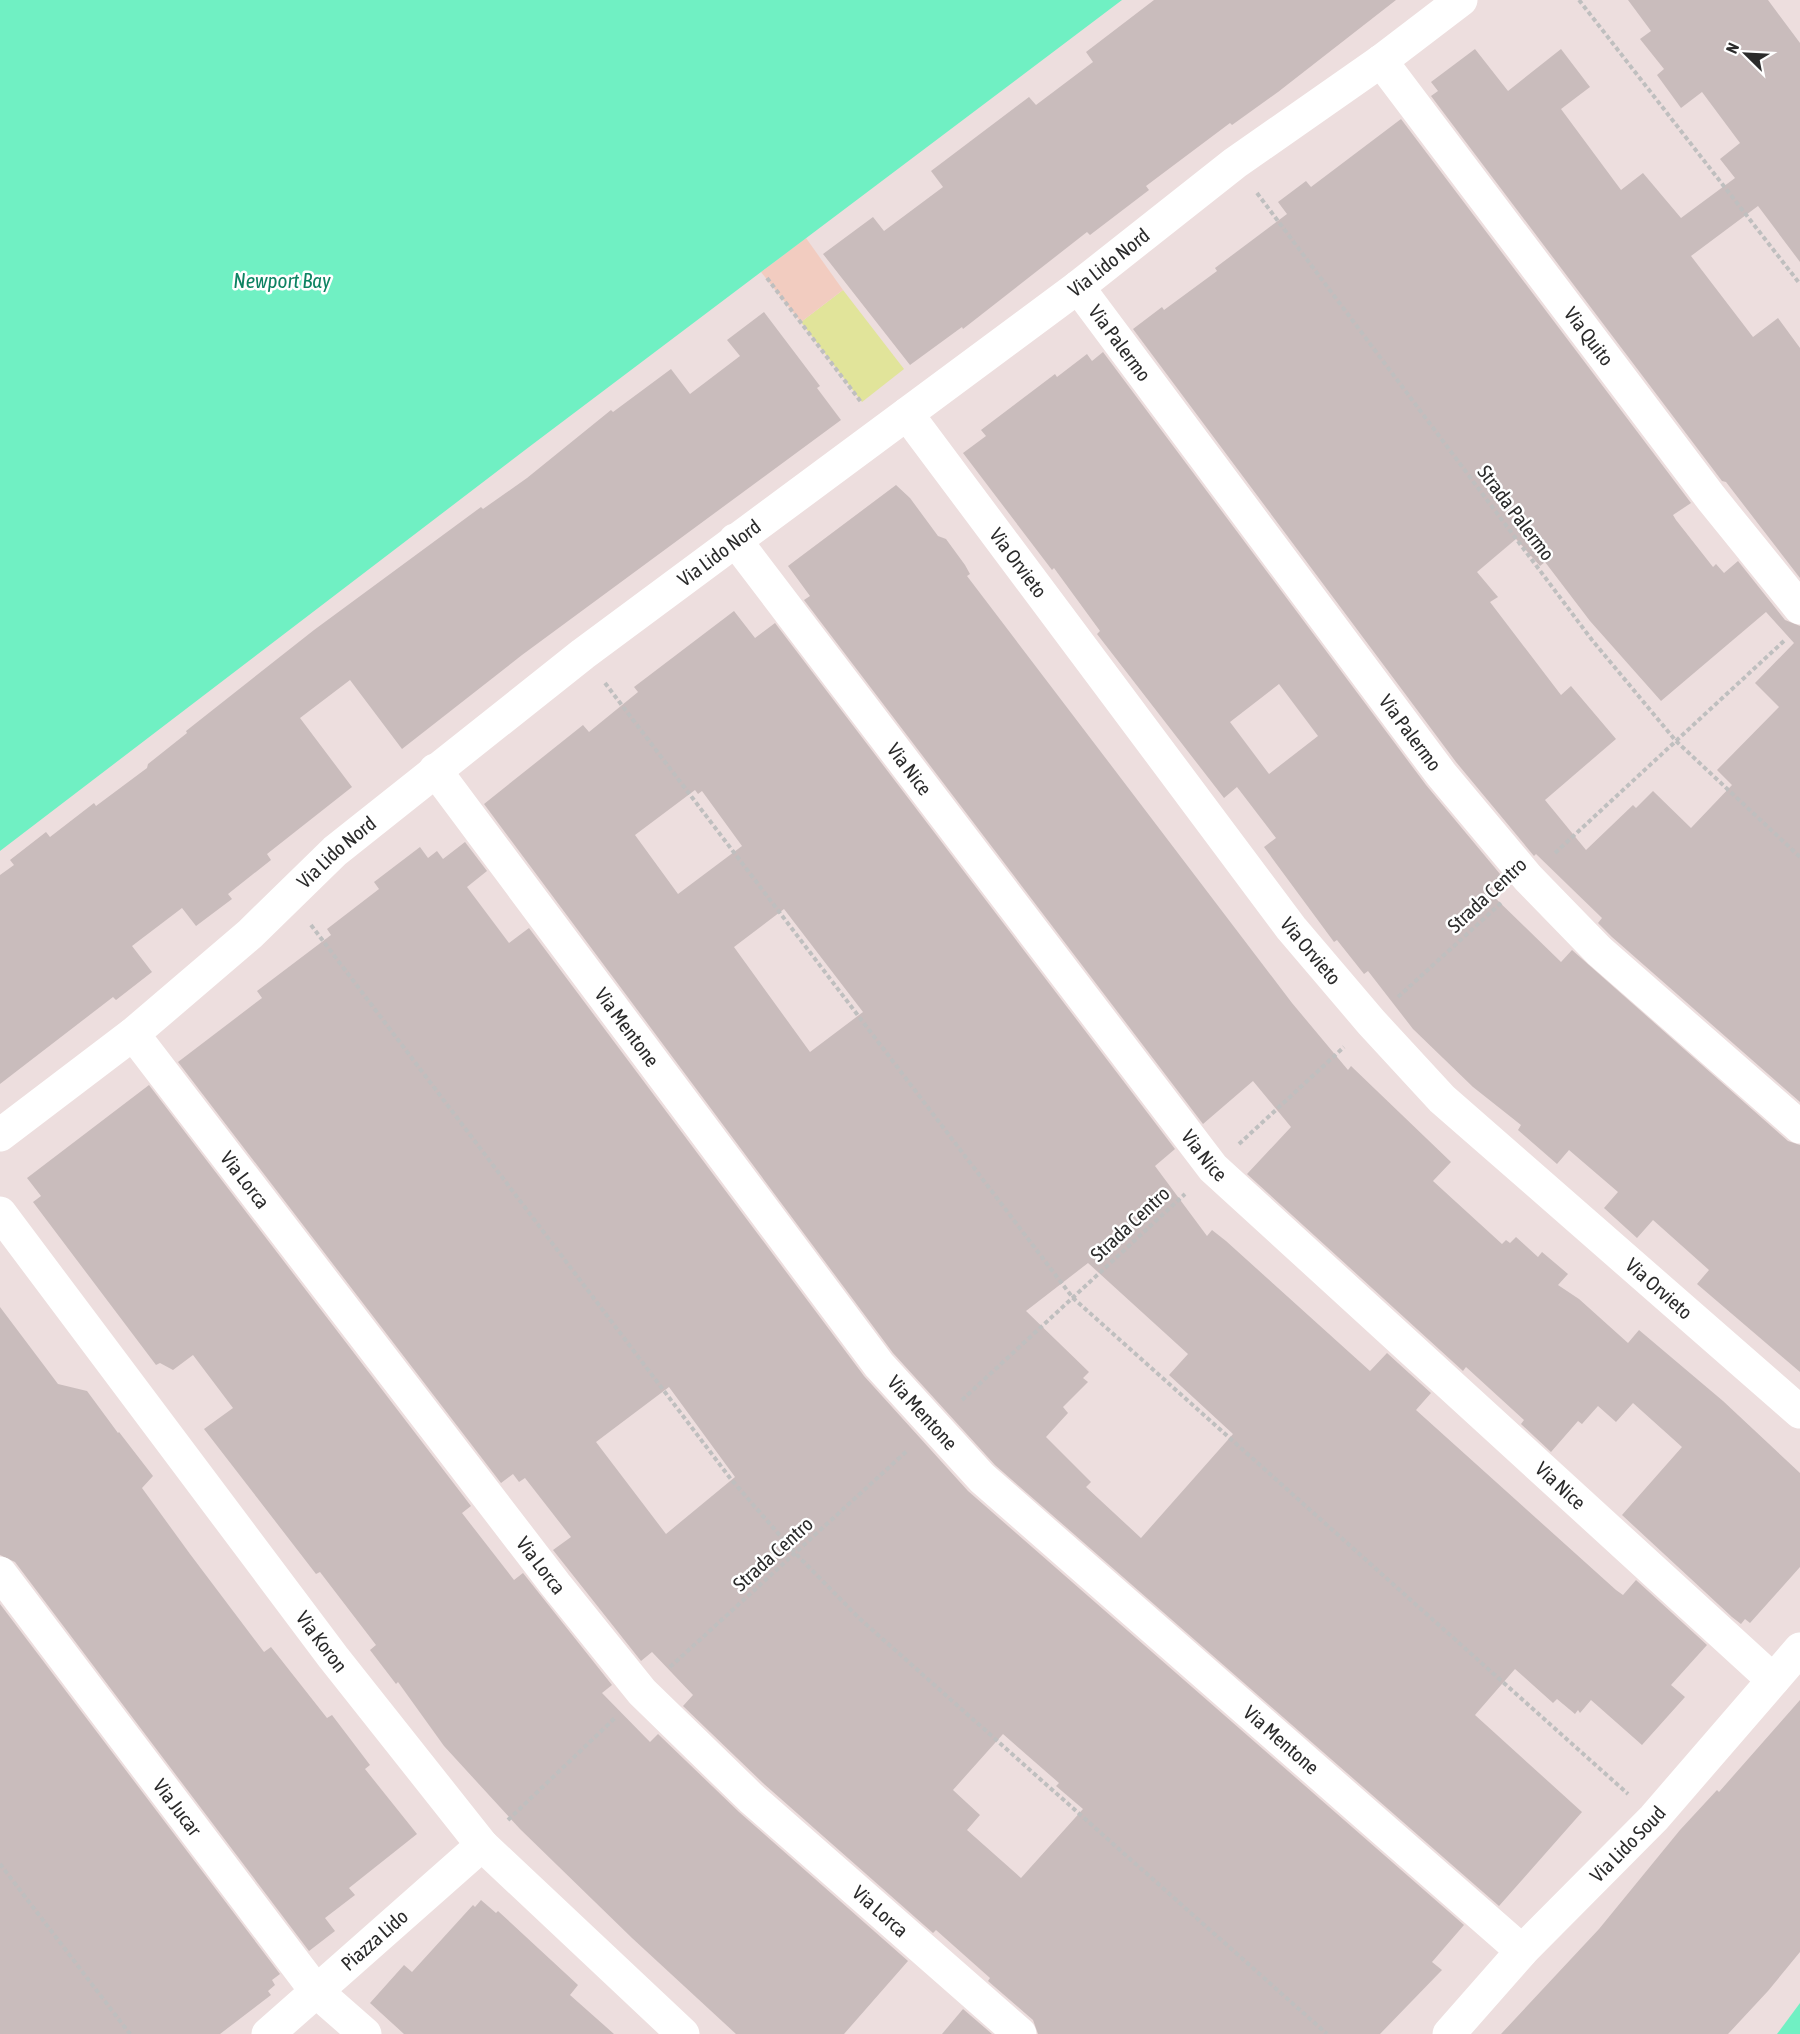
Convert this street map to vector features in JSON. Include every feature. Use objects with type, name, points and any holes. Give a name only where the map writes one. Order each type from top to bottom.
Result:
[{"type":"street","name":"Via Lido Nord","points":[[0,1135],[133,1034],[250,934],[335,851],[583,654],[1078,286],[1235,163],[1381,61],[1461,0]]},
{"type":"street","name":"Via Quito","points":[[1381,61],[1711,498],[1796,621]]},
{"type":"street","name":"Via Palermo","points":[[1078,286],[1441,774],[1528,878],[1599,951],[1800,1127]]},
{"type":"street","name":"Via Orvieto","points":[[895,422],[1291,928],[1371,1022],[1442,1099],[1800,1412]]},
{"type":"street","name":"Via Nice","points":[[735,540],[1213,1168],[1773,1680]]},
{"type":"street","name":"Via Mentone","points":[[435,770],[879,1365],[933,1426],[982,1478],[1522,1951]]},
{"type":"street","name":"Via Lorca","points":[[133,1034],[555,1584],[642,1692],[751,1798],[1020,2034]]},
{"type":"street","name":"Via Koron","points":[[0,1213],[333,1657],[482,1845],[683,2034]]},
{"type":"street","name":"Via Jucar","points":[[0,1573],[316,1991],[364,2034]]},
{"type":"street","name":"Via Lido Soud","points":[[1449,2034],[1522,1951],[1654,1818],[1800,1649]]},
{"type":"street","name":"Piazza Lido","points":[[268,2034],[482,1845]]},
{"type":"path","points":[[1579,0],[1800,284]]},
{"type":"path","name":"Strada Palermo","points":[[1235,163],[1592,640],[1676,741],[1800,857]]},
{"type":"path","points":[[767,278],[895,422]]},
{"type":"path","name":"Strada Centro","points":[[482,1845],[642,1692],[796,1554],[1676,741],[1796,621]]},
{"type":"path","points":[[583,654],[1073,1298],[1654,1818]]},
{"type":"path","points":[[289,896],[730,1478],[796,1554],[860,1618],[1327,2034]]},
{"type":"path","points":[[0,1864],[130,2034]]},
{"type":"shaded area","points":[[843,290],[904,369],[862,402],[801,322]]},
{"type":"sand","points":[[806,238],[843,290],[801,322],[761,272]]},
{"type":"water","name":"Newport Bay","points":[[0,0],[1122,0],[529,447],[0,851]]},
{"type":"water","points":[[1800,2003],[1800,2034],[1777,2034]]},
{"type":"building","points":[[1154,0],[1396,0],[1278,92],[1232,125],[1230,123],[1146,186],[1149,190],[1090,235],[1087,232],[963,329],[962,327],[910,365],[823,254],[873,217],[884,231],[943,187],[931,171],[1029,97],[1036,105],[1093,62],[1086,52]]},
{"type":"building","points":[[1628,0],[1768,0],[1800,43],[1800,262],[1758,206],[1691,256],[1753,337],[1778,318],[1800,348],[1800,578],[1726,482],[1722,481],[1431,96],[1438,91],[1431,82],[1475,49],[1508,91],[1561,49],[1590,87],[1561,109],[1621,190],[1643,173],[1681,218],[1735,178],[1720,159],[1740,143],[1702,92],[1681,108],[1657,75],[1664,69],[1640,39],[1651,31]]},
{"type":"building","points":[[1401,119],[1691,503],[1673,515],[1676,520],[1713,567],[1716,564],[1724,573],[1738,561],[1785,620],[1800,626],[1800,1102],[1612,937],[1598,923],[1602,918],[1536,854],[1534,856],[1456,762],[1133,329],[1162,307],[1164,310],[1217,271],[1215,268],[1287,214],[1278,202],[1306,181],[1311,187]],"holes":[[[1516,539],[1540,566],[1545,562],[1590,621],[1661,701],[1766,612],[1794,643],[1755,683],[1779,707],[1717,770],[1732,785],[1691,828],[1653,791],[1636,808],[1633,805],[1586,850],[1545,800],[1616,739],[1571,686],[1561,695],[1490,602],[1498,597],[1477,572]]]},
{"type":"building","points":[[764,312],[820,386],[817,388],[841,420],[522,655],[402,749],[350,680],[300,718],[352,787],[267,854],[271,860],[228,894],[232,899],[196,926],[182,908],[132,946],[152,972],[116,1000],[113,997],[0,1084],[0,875],[14,865],[10,860],[46,832],[50,837],[94,803],[96,806],[147,768],[148,764],[187,733],[186,731],[314,630],[481,507],[483,509],[527,478],[611,410],[613,412],[671,369],[690,394],[740,356],[727,340]]},
{"type":"building","points":[[1103,352],[1426,785],[1505,880],[1489,892],[1561,962],[1572,950],[1788,1141],[1800,1145],[1800,1372],[1697,1284],[1709,1270],[1653,1220],[1637,1238],[1604,1208],[1618,1192],[1569,1150],[1557,1164],[1518,1130],[1521,1125],[1473,1087],[1413,1029],[1368,971],[1364,974],[1337,940],[1334,942],[1264,847],[1276,838],[1237,787],[1224,798],[1097,634],[1100,631],[1054,568],[1052,570],[963,453],[986,436],[981,430],[1055,374],[1057,377],[1087,354],[1092,361]],"holes":[[[1279,684],[1318,736],[1269,774],[1230,722]]]},
{"type":"building","points":[[896,485],[910,498],[938,536],[946,539],[965,565],[970,574],[967,576],[1292,1003],[1348,1070],[1351,1066],[1451,1162],[1433,1181],[1502,1244],[1506,1240],[1510,1243],[1516,1237],[1538,1257],[1542,1252],[1568,1274],[1558,1285],[1579,1299],[1628,1343],[1639,1330],[1723,1401],[1800,1473],[1800,1567],[1750,1623],[1745,1619],[1741,1624],[1732,1617],[1622,1515],[1682,1447],[1633,1403],[1616,1422],[1598,1406],[1582,1424],[1578,1421],[1551,1452],[1521,1424],[1524,1420],[1466,1367],[1463,1371],[1247,1174],[1291,1127],[1253,1081],[1203,1124],[804,600],[810,596],[788,566]]},
{"type":"building","points":[[734,611],[755,638],[775,623],[1175,1149],[1155,1166],[1207,1236],[1212,1230],[1226,1241],[1370,1371],[1387,1353],[1431,1393],[1416,1410],[1616,1590],[1623,1595],[1636,1580],[1707,1645],[1671,1685],[1685,1697],[1642,1745],[1591,1700],[1580,1713],[1578,1710],[1575,1714],[1557,1699],[1553,1703],[1515,1669],[1475,1715],[1582,1812],[1499,1906],[995,1465],[893,1353],[484,804],[583,725],[589,732],[638,692],[634,687]],"holes":[[[695,790],[698,794],[702,791],[742,846],[678,894],[635,835]],[[784,909],[863,1012],[810,1052],[734,947]],[[1088,1263],[1188,1354],[1169,1375],[1233,1434],[1141,1538],[1086,1487],[1091,1482],[1046,1437],[1068,1413],[1063,1407],[1088,1382],[1083,1378],[1089,1372],[1026,1311]]]},
{"type":"building","points":[[465,842],[487,871],[467,887],[509,943],[529,928],[864,1376],[968,1491],[1464,1925],[1432,1962],[1442,1970],[1380,2034],[1038,2034],[1033,2020],[988,1981],[990,1978],[936,1930],[933,1933],[764,1784],[683,1706],[693,1695],[652,1652],[641,1661],[553,1550],[571,1537],[525,1478],[519,1482],[513,1474],[501,1483],[178,1062],[262,998],[257,991],[331,935],[327,929],[379,889],[374,882],[420,847],[428,858],[437,851],[443,859]],"holes":[[[669,1387],[735,1477],[666,1534],[596,1442]],[[1003,1734],[1059,1783],[1056,1786],[1083,1809],[1021,1878],[967,1830],[980,1815],[953,1790]]]},
{"type":"building","points":[[149,1085],[471,1506],[462,1513],[514,1580],[523,1573],[612,1685],[602,1693],[650,1742],[658,1734],[739,1812],[908,1961],[844,2034],[736,2034],[632,1938],[520,1829],[444,1746],[398,1682],[396,1684],[370,1650],[376,1645],[320,1572],[316,1574],[204,1429],[233,1408],[193,1355],[173,1370],[160,1363],[156,1365],[33,1202],[41,1196],[27,1178]]},
{"type":"building","points":[[0,1307],[58,1384],[87,1391],[153,1476],[142,1488],[190,1554],[264,1652],[271,1647],[327,1718],[332,1715],[370,1765],[365,1769],[417,1834],[349,1888],[355,1895],[325,1918],[335,1931],[309,1951],[15,1562],[0,1555]]},
{"type":"building","points":[[0,1604],[280,1974],[272,1980],[275,1985],[268,1991],[271,1995],[220,2034],[0,2034]]},
{"type":"building","points":[[1800,1700],[1800,1952],[1768,1991],[1728,2034],[1501,2034],[1599,1929],[1680,1830],[1717,1790],[1719,1792]]},
{"type":"building","points":[[481,1900],[496,1913],[498,1911],[578,1985],[570,1995],[614,2034],[404,2034],[370,2003],[404,1965],[412,1972],[473,1905],[475,1907]]},
{"type":"building","points":[[963,2009],[992,2034],[942,2034]]}]
